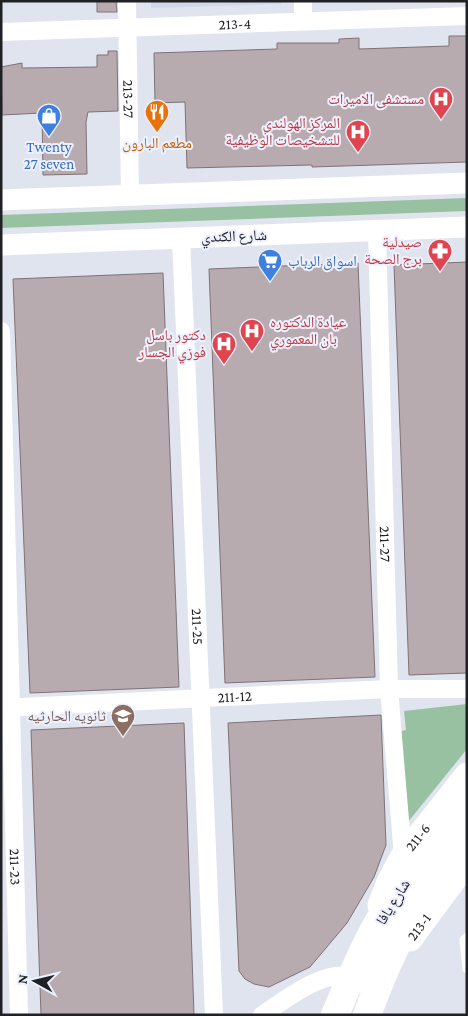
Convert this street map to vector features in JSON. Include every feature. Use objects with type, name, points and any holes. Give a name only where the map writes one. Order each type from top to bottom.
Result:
[{"type":"highway","name":"شارع يافا","points":[[335,1015],[384,912],[427,850],[467,799]]},
{"type":"highway","name":"شارع يافا","points":[[371,1004],[398,940],[425,891],[467,830]]},
{"type":"main road","name":"211-6","points":[[355,970],[389,882],[403,856],[467,775]]},
{"type":"main road","name":"213-1","points":[[371,1004],[416,928],[467,862]]},
{"type":"street","name":"213-27","points":[[127,1],[130,196]]},
{"type":"street","points":[[303,1],[303,21]]},
{"type":"street","name":"213-4","points":[[1,32],[467,16]]},
{"type":"street","points":[[1,200],[467,183]]},
{"type":"street","name":"شارع الكندي","points":[[1,245],[467,227]]},
{"type":"street","name":"211-27","points":[[377,230],[389,690],[403,856]]},
{"type":"street","name":"211-25","points":[[181,238],[214,1015]]},
{"type":"street","name":"211-23","points":[[1,331],[6,708],[19,1015]]},
{"type":"street","name":"211-12","points":[[6,708],[389,690],[467,689]]},
{"type":"street","points":[[262,1015],[279,1009],[319,980],[355,970],[371,1004]]},
{"type":"lane","points":[[467,937],[464,940],[467,969]]},
{"type":"shaded area","points":[[151,1],[281,1],[281,4],[151,8]]},
{"type":"green space","points":[[467,198],[467,211],[1,228],[1,215]]},
{"type":"green space","points":[[467,704],[467,749],[408,822],[401,731],[406,730],[404,711]]},
{"type":"building","points":[[97,1],[116,1],[117,12],[97,12]]},
{"type":"building","points":[[449,36],[467,36],[467,162],[312,167],[312,165],[187,168],[185,102],[155,103],[154,53],[277,49],[277,43],[339,43],[339,39],[359,38],[359,49],[449,46]]},
{"type":"building","points":[[108,51],[117,51],[118,111],[88,112],[86,122],[87,174],[43,175],[42,113],[2,115],[1,67],[22,63],[22,68],[97,67],[97,55],[108,55]]},
{"type":"building","points":[[467,262],[467,673],[409,675],[394,265]]},
{"type":"building","points":[[358,263],[375,677],[225,683],[209,269]]},
{"type":"building","points":[[163,273],[179,687],[30,693],[13,279]]},
{"type":"building","points":[[381,715],[386,845],[374,877],[347,923],[310,967],[269,987],[254,984],[245,979],[239,971],[228,723]]},
{"type":"building","points":[[184,723],[194,1015],[41,1015],[31,730]]},
{"type":"place","name":"مستشفى الاميرات","points":[[441,120]]},
{"type":"place","name":"مطعم البارون","points":[[157,133]]},
{"type":"place","name":"Twenty 27 seven","points":[[49,137]]},
{"type":"place","name":"المركز الهولندي للتشخيصات الوظيفية","points":[[358,153]]},
{"type":"place","name":"صيدلية برج الصحة","points":[[440,272]]},
{"type":"place","name":"اسواق الرباب","points":[[270,282]]},
{"type":"place","name":"عيادة الدكتوره بان المعموري","points":[[252,352]]},
{"type":"place","name":"دكتور باسل فوزي الجسار","points":[[224,365]]},
{"type":"place","name":"ثانويه الحارثيه","points":[[123,737]]}]
